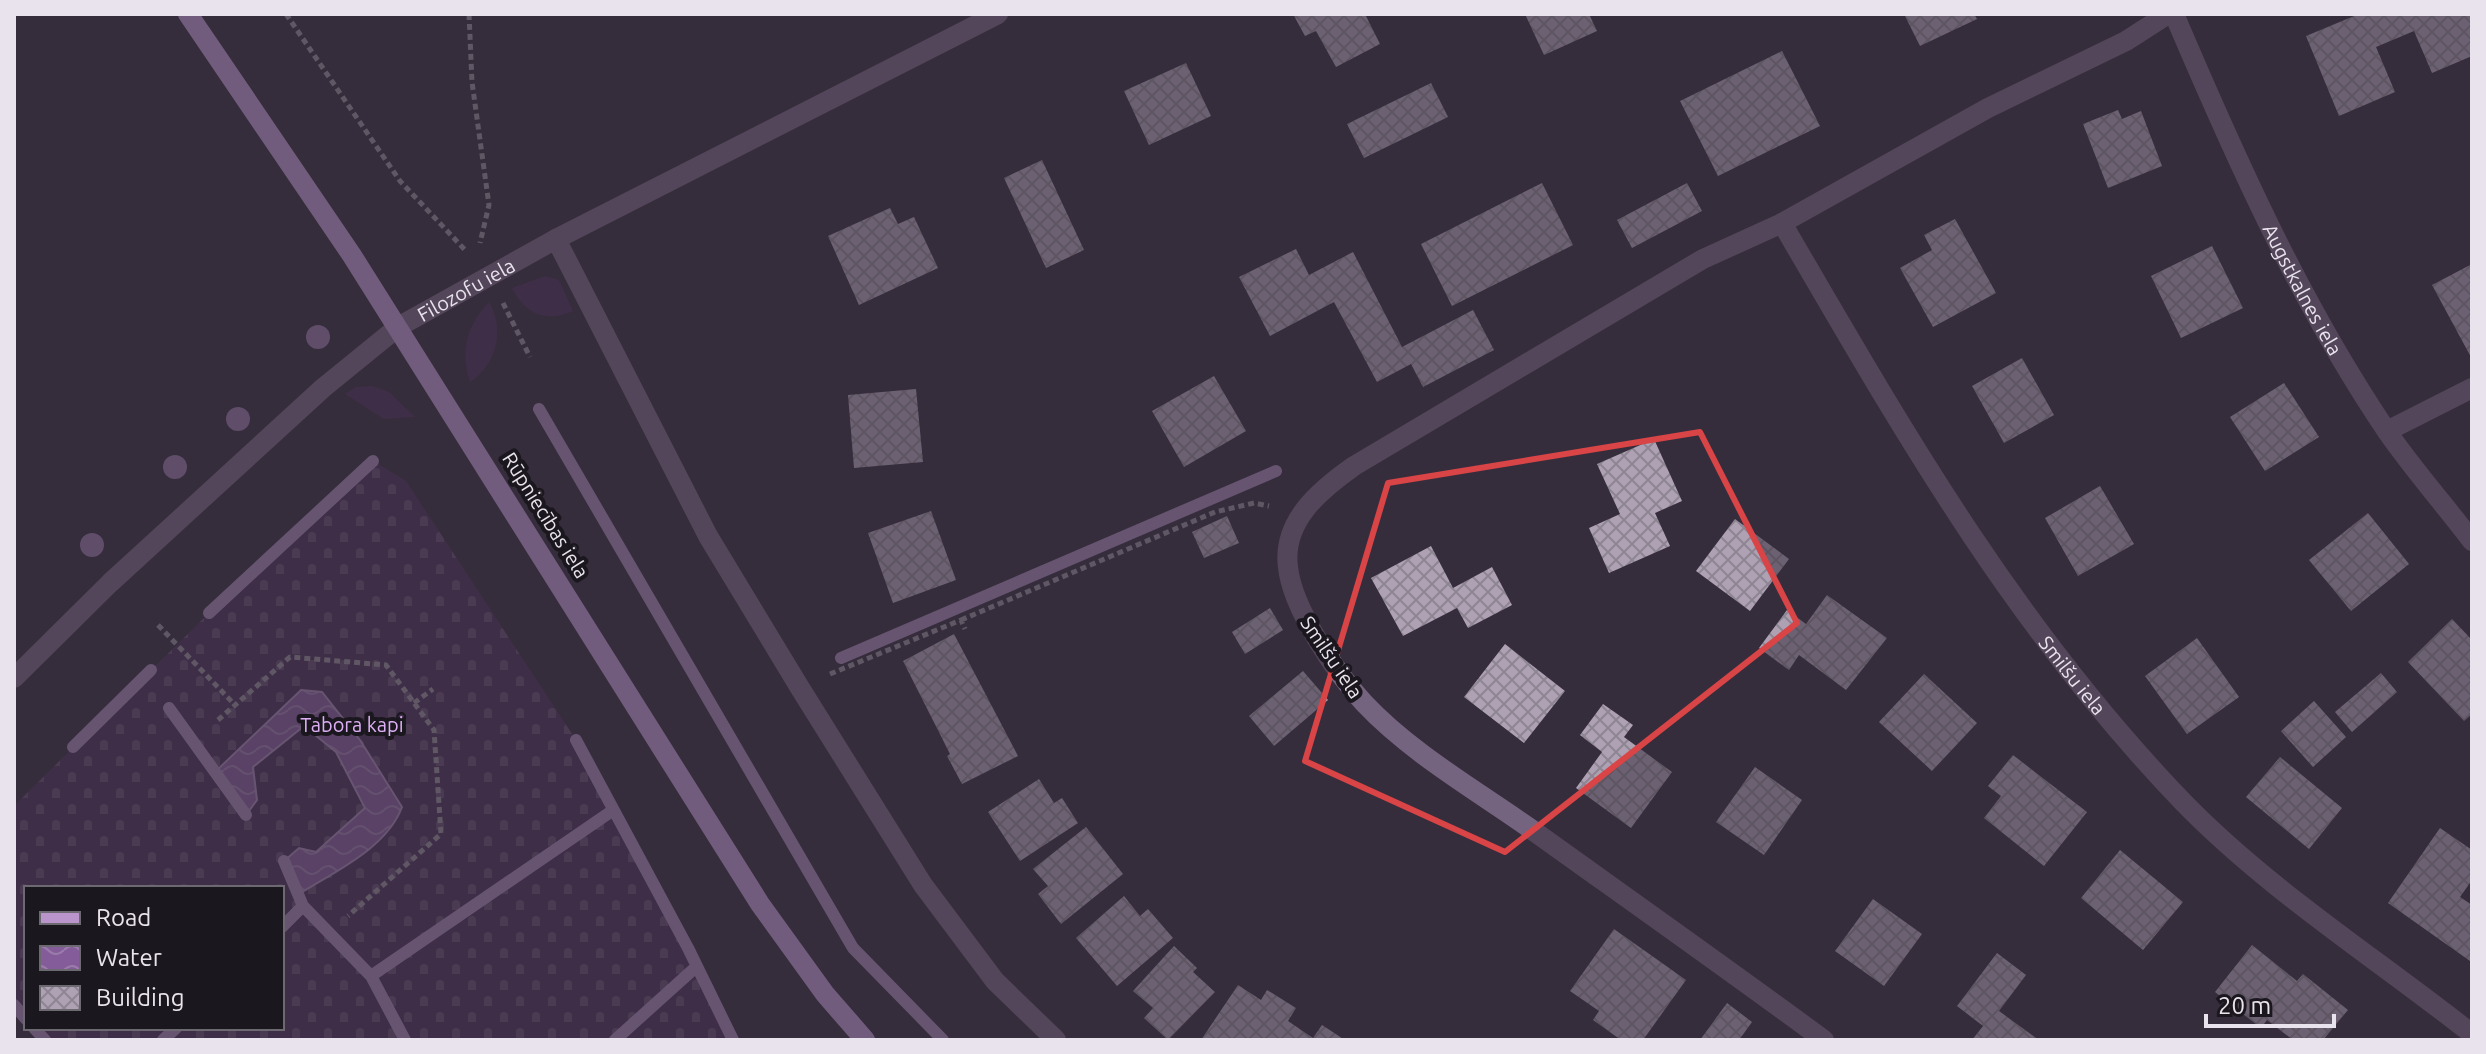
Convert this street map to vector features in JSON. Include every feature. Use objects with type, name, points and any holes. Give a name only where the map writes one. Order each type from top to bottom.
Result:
[{"type":"main road","name":"Rūpniecības iela","points":[[188,14],[398,327],[760,904],[825,994],[865,1040]]},
{"type":"street","name":"Filozofu iela","points":[[14,678],[110,583],[323,388],[398,327],[556,239],[998,14]]},
{"type":"street","name":"Smilšu iela","points":[[1824,1040],[1428,756],[1363,702],[1306,621],[1292,593],[1287,564],[1290,538],[1301,513],[1324,488],[1354,466],[1703,259],[1782,223],[1988,108],[2126,41],[2168,14]]},
{"type":"street","name":"Augstkalnes iela","points":[[2174,14],[2278,244],[2387,431],[2472,541]]},
{"type":"street","name":"Smilšu iela","points":[[1782,223],[1880,391],[1980,552],[2085,694],[2186,805],[2293,899],[2472,1034]]},
{"type":"street","points":[[556,239],[708,536],[800,688],[923,885],[995,981],[1056,1040]]},
{"type":"street","points":[[2387,431],[2472,388]]},
{"type":"path","points":[[286,14],[400,181],[474,258]]},
{"type":"path","points":[[469,14],[472,82],[489,205],[478,247]]},
{"type":"path","points":[[499,295],[530,357]]},
{"type":"path","points":[[844,668],[1215,512],[1254,503],[1301,513]]},
{"type":"path","points":[[961,620],[965,629]]},
{"type":"path","points":[[158,625],[235,705]]},
{"type":"path","points":[[218,720],[290,657],[386,665],[434,730],[441,834],[348,916]]},
{"type":"path","points":[[414,703],[433,689]]},
{"type":"highlighted area","points":[[1700,432],[1797,623],[1505,852],[1305,761],[1388,483]]},
{"type":"green space","points":[[545,276],[559,280],[573,311],[554,316],[537,314],[523,304],[512,288]]},
{"type":"green space","points":[[489,302],[497,324],[496,346],[487,366],[470,382],[466,360],[468,339],[475,320]]},
{"type":"green space","points":[[372,386],[389,392],[415,417],[384,419],[345,394],[356,387]]},
{"type":"green space","name":"Tabora kapi","points":[[373,461],[406,481],[576,740],[688,948],[733,1040],[45,1040],[37,1030],[284,1030],[284,886],[24,886],[24,1016],[14,1005],[14,806],[209,613]]},
{"type":"water","points":[[301,690],[322,692],[360,740],[402,807],[395,822],[372,847],[299,894],[284,861],[299,848],[316,852],[365,808],[336,752],[304,726],[253,767],[257,800],[246,815],[215,772]]},
{"type":"building","points":[[1293,14],[1365,14],[1380,44],[1336,67],[1316,31],[1305,36]]},
{"type":"building","points":[[1525,14],[1589,14],[1597,31],[1544,55]]},
{"type":"building","points":[[1904,14],[1974,14],[1977,19],[1920,46]]},
{"type":"building","points":[[2359,14],[2472,14],[2472,56],[2432,73],[2414,31],[2376,47],[2395,92],[2339,116],[2306,36]]},
{"type":"building","points":[[1782,51],[1820,126],[1718,176],[1680,101]]},
{"type":"building","points":[[1186,63],[1211,116],[1149,145],[1124,91]]},
{"type":"building","points":[[1431,83],[1448,117],[1364,158],[1347,124]]},
{"type":"building","points":[[2118,110],[2122,119],[2141,111],[2162,166],[2108,188],[2083,124]]},
{"type":"building","points":[[1042,160],[1084,250],[1046,268],[1004,178]]},
{"type":"building","points":[[1542,183],[1573,245],[1452,306],[1421,244]]},
{"type":"building","points":[[1687,183],[1702,211],[1632,248],[1617,220]]},
{"type":"building","points":[[890,208],[898,224],[914,217],[938,268],[859,305],[828,236]]},
{"type":"building","points":[[1955,219],[1996,293],[1933,327],[1900,268],[1932,250],[1924,235]]},
{"type":"building","points":[[2212,246],[2243,308],[2181,338],[2151,276]]},
{"type":"building","points":[[1296,249],[1309,275],[1353,252],[1402,347],[1473,310],[1494,350],[1423,387],[1411,364],[1377,382],[1334,302],[1270,336],[1239,277]]},
{"type":"building","points":[[2472,264],[2472,359],[2432,285]]},
{"type":"building","points":[[2022,358],[2054,415],[2004,443],[1972,386]]},
{"type":"building","points":[[1214,376],[1246,431],[1184,467],[1152,411]]},
{"type":"building","points":[[2284,383],[2319,437],[2265,471],[2230,417]]},
{"type":"building","points":[[916,389],[923,462],[854,468],[848,395]]},
{"type":"building","points":[[1654,439],[1682,501],[1655,513],[1670,546],[1609,573],[1589,528],[1620,514],[1597,464]]},
{"type":"building","points":[[2100,486],[2134,544],[2078,576],[2045,518]]},
{"type":"building","points":[[931,511],[956,580],[893,603],[868,533]]},
{"type":"building","points":[[2368,513],[2409,564],[2351,611],[2309,560]]},
{"type":"building","points":[[1227,516],[1239,543],[1204,558],[1192,532]]},
{"type":"building","points":[[1735,519],[1789,559],[1750,611],[1696,571]]},
{"type":"building","points":[[1431,546],[1453,588],[1492,567],[1512,605],[1468,628],[1457,608],[1403,636],[1371,578]]},
{"type":"building","points":[[1827,595],[1887,638],[1846,690],[1799,655],[1789,670],[1759,648],[1787,610],[1806,624]]},
{"type":"building","points":[[1270,608],[1283,630],[1245,654],[1232,632]]},
{"type":"building","points":[[2452,619],[2472,640],[2472,714],[2464,721],[2408,662]]},
{"type":"building","points":[[954,634],[1018,756],[962,784],[903,661]]},
{"type":"building","points":[[2197,638],[2239,697],[2187,734],[2145,676]]},
{"type":"building","points":[[1505,644],[1565,691],[1524,743],[1464,697]]},
{"type":"building","points":[[1303,671],[1328,700],[1274,746],[1249,716]]},
{"type":"building","points":[[2381,673],[2397,692],[2352,732],[2335,712]]},
{"type":"building","points":[[1924,674],[1977,723],[1932,771],[1879,722]]},
{"type":"building","points":[[2314,701],[2346,737],[2313,767],[2281,731]]},
{"type":"building","points":[[1603,704],[1633,725],[1624,737],[1672,772],[1631,828],[1576,788],[1602,752],[1580,735]]},
{"type":"building","points":[[2013,755],[2087,812],[2044,866],[1984,818],[2001,796],[1988,786]]},
{"type":"building","points":[[2280,757],[2342,808],[2309,849],[2246,797]]},
{"type":"building","points":[[1755,767],[1802,800],[1764,855],[1716,822]]},
{"type":"building","points":[[1039,779],[1054,803],[1062,798],[1078,823],[1020,861],[988,812]]},
{"type":"building","points":[[1086,827],[1123,874],[1061,924],[1038,894],[1048,886],[1033,869]]},
{"type":"building","points":[[2440,828],[2472,850],[2472,880],[2460,897],[2472,905],[2470,961],[2388,903]]},
{"type":"building","points":[[2120,850],[2183,902],[2143,950],[2081,898]]},
{"type":"building","points":[[1124,896],[1140,916],[1148,909],[1173,938],[1117,986],[1076,938]]},
{"type":"building","points":[[1873,899],[1922,934],[1884,986],[1835,951]]},
{"type":"building","points":[[1614,929],[1686,980],[1643,1040],[1621,1040],[1593,1020],[1599,1011],[1570,991]]},
{"type":"building","points":[[2252,945],[2297,981],[2303,974],[2348,1010],[2323,1040],[2293,1040],[2267,1020],[2261,1028],[2215,992]]},
{"type":"building","points":[[1174,946],[1197,968],[1193,972],[1215,992],[1168,1040],[1144,1018],[1153,1008],[1133,991]]},
{"type":"building","points":[[1997,953],[2026,975],[1999,1011],[2039,1040],[1972,1040],[1983,1026],[1957,1006]]},
{"type":"building","points":[[1238,985],[1261,1000],[1267,990],[1296,1008],[1288,1021],[1313,1038],[1322,1025],[1345,1040],[1201,1040]]},
{"type":"building","points":[[1727,1003],[1752,1022],[1739,1040],[1700,1040]]},
{"type":"waterway","points":[[539,409],[853,948],[943,1040]]},
{"type":"waterway","points":[[209,613],[373,461]]},
{"type":"waterway","points":[[841,658],[1276,471]]},
{"type":"waterway","points":[[73,747],[151,670]]},
{"type":"waterway","points":[[169,708],[246,815]]},
{"type":"waterway","points":[[576,740],[688,948],[733,1040]]},
{"type":"waterway","points":[[371,976],[609,813]]},
{"type":"waterway","points":[[284,861],[303,906],[371,976],[405,1040]]},
{"type":"waterway","points":[[284,925],[303,906]]},
{"type":"waterway","points":[[615,1040],[696,967]]},
{"type":"waterway","points":[[14,1005],[24,1017]]},
{"type":"waterway","points":[[36,1030],[45,1040]]},
{"type":"waterway","points":[[163,1040],[174,1030]]}]
